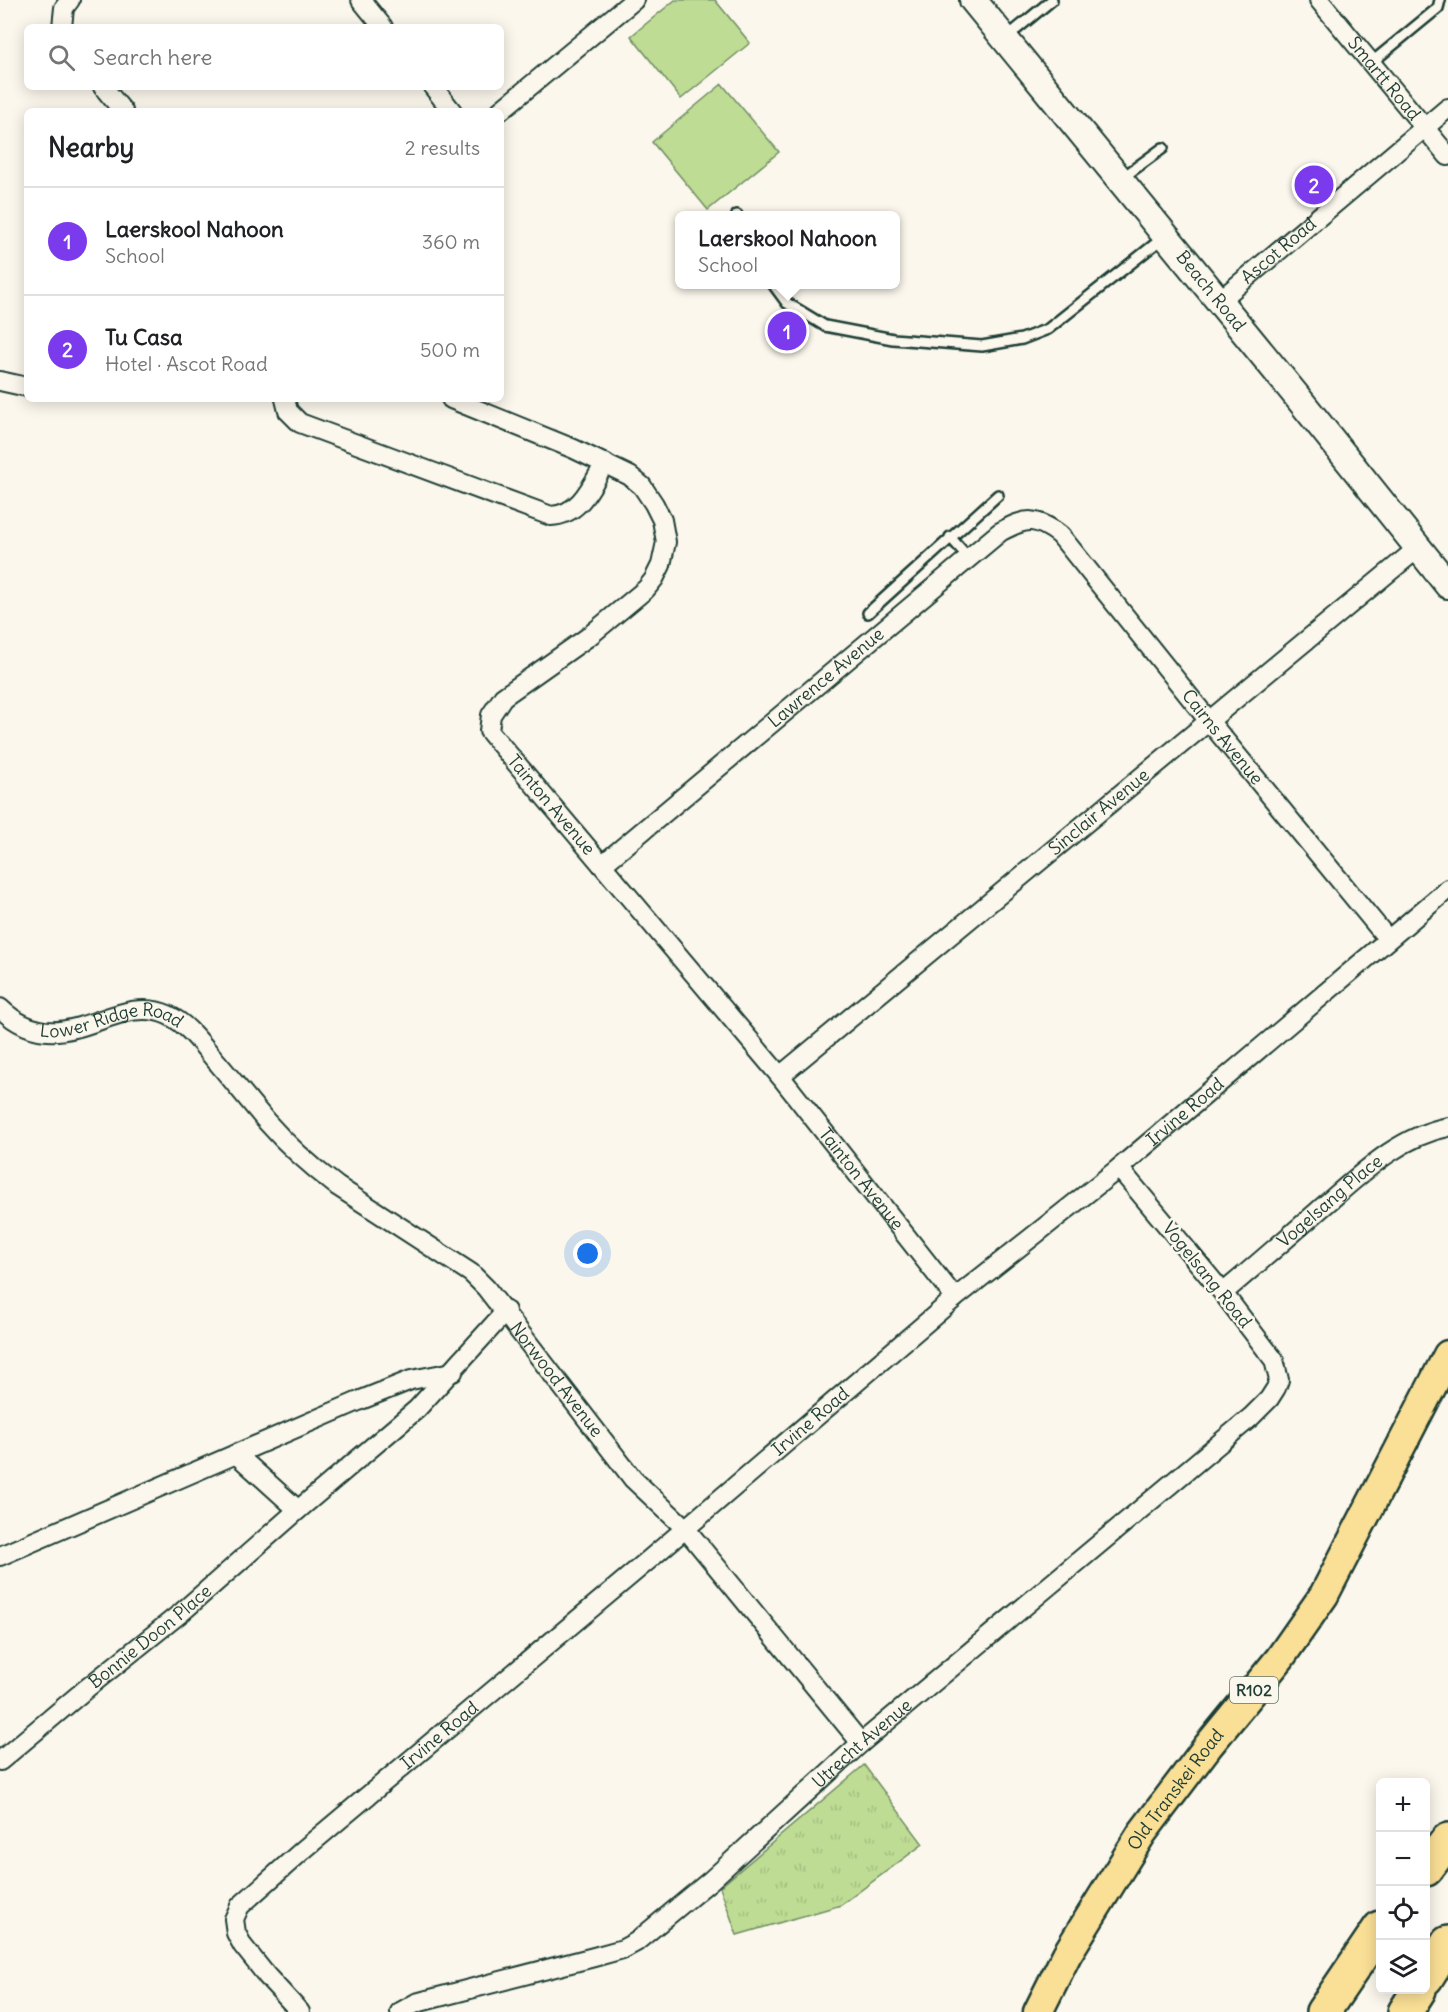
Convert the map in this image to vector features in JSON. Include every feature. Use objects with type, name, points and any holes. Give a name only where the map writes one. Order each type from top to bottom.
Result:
[{"type":"highway","points":[[1430,1863],[1448,1840]]},
{"type":"highway","points":[[1323,2012],[1376,1934]]},
{"type":"highway","points":[[1430,1970],[1448,1943]]},
{"type":"highway","points":[[1405,2012],[1416,1994]]},
{"type":"main road","name":"Old Transkei Road","points":[[1038,2012],[1067,1954],[1142,1833],[1208,1746],[1280,1658],[1324,1595],[1448,1355]]},
{"type":"street","points":[[62,24],[64,8],[70,0]]},
{"type":"street","points":[[361,0],[381,24]]},
{"type":"street","points":[[504,108],[634,0]]},
{"type":"street","name":"Beach Road","points":[[973,0],[1448,585]]},
{"type":"street","name":"Smartt Road","points":[[1319,0],[1448,156]]},
{"type":"street","points":[[106,90],[120,108]]},
{"type":"street","points":[[436,90],[450,108]]},
{"type":"street","name":"Ascot Road","points":[[1219,301],[1448,108]]},
{"type":"street","points":[[0,381],[24,386]]},
{"type":"street","points":[[286,402],[288,411],[300,423],[551,516],[566,513],[580,503],[605,463]]},
{"type":"street","name":"Tainton Avenue","points":[[458,402],[605,463],[630,476],[642,486],[654,504],[662,520],[666,542],[661,565],[654,579],[634,601],[504,697],[491,715],[488,725],[494,740],[780,1076],[956,1298]]},
{"type":"street","name":"Lawrence Avenue","points":[[602,865],[1000,532],[1027,520],[1036,520],[1060,535]]},
{"type":"street","name":"Cairns Avenue","points":[[1060,535],[1387,938]]},
{"type":"street","name":"Sinclair Avenue","points":[[780,1076],[1418,548]]},
{"type":"street","name":"Irvine Road","points":[[300,2012],[243,1946],[236,1933],[234,1919],[240,1906],[956,1298],[1119,1167],[1387,938],[1448,889]]},
{"type":"street","name":"Lower Ridge Road","points":[[0,1008],[25,1025],[53,1032],[67,1031],[132,1012],[145,1010],[157,1012],[167,1015],[190,1031],[213,1057]]},
{"type":"street","name":"Norwood Avenue","points":[[213,1057],[268,1123],[319,1172],[471,1273],[506,1311],[633,1479],[685,1528],[861,1743]]},
{"type":"street","name":"Vogelsang Place","points":[[1223,1293],[1361,1174],[1391,1151],[1432,1130],[1448,1127]]},
{"type":"street","name":"Vogelsang Road","points":[[1119,1167],[1223,1293],[1274,1360],[1279,1380],[1276,1388]]},
{"type":"street","name":"Bonnie Doon Place","points":[[0,1761],[182,1612],[417,1409],[506,1311]]},
{"type":"street","points":[[0,1556],[411,1380],[453,1372]]},
{"type":"street","name":"Utrecht Avenue","points":[[400,2012],[416,2003],[594,1957],[636,1942],[711,1880],[861,1743],[1251,1417],[1269,1399],[1276,1388]]},
{"type":"street","points":[[236,1454],[298,1510]]},
{"type":"lane","points":[[1005,39],[1052,0]]},
{"type":"lane","points":[[1371,63],[1438,8],[1440,0]]},
{"type":"lane","points":[[1120,180],[1163,148]]},
{"type":"lane","points":[[776,289],[787,303],[825,326],[893,339],[982,346],[996,345],[1022,339],[1048,329],[1166,236]]},
{"type":"lane","points":[[868,613],[998,495]]},
{"type":"lane","points":[[950,537],[969,558]]},
{"type":"green space","points":[[675,0],[715,0],[750,43],[681,99],[631,36]]},
{"type":"green space","points":[[722,84],[779,152],[708,210],[652,142]]},
{"type":"green space","points":[[864,1765],[923,1844],[841,1905],[737,1935],[720,1887]]},
{"type":"place","name":"Tu Casa","points":[[1314,185]]},
{"type":"place","name":"Laerskool Nahoon","points":[[787,331]]}]
